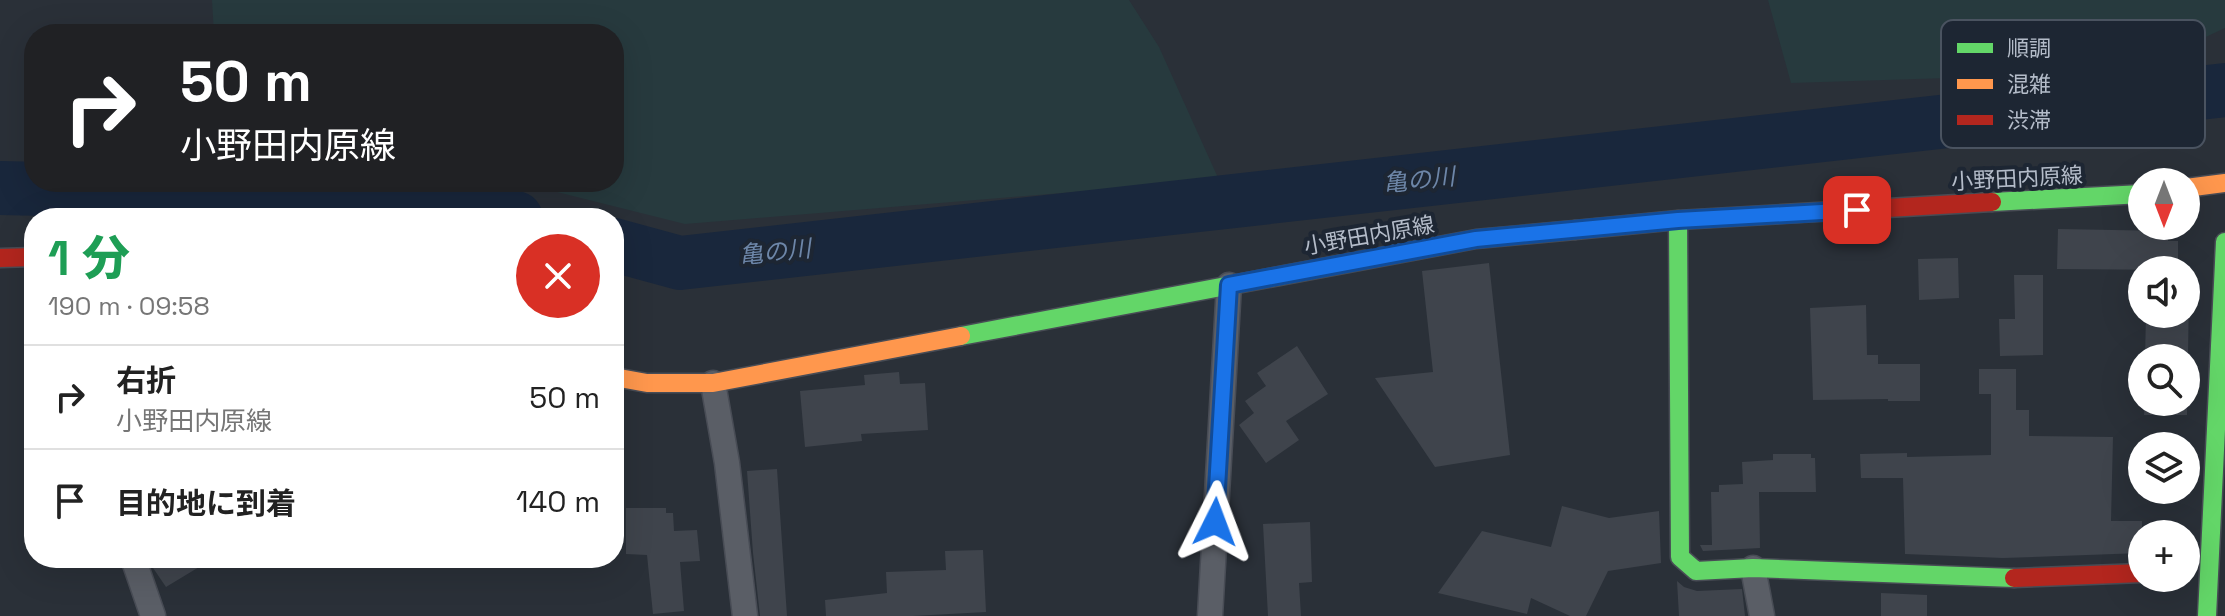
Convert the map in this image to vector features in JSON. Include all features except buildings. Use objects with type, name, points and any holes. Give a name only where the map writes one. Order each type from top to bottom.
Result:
[{"type":"main road","points":[[2200,186],[2225,183]]},
{"type":"main road","name":"小野田内原線","points":[[624,379],[647,383],[713,383],[1476,239],[1678,220],[2128,195]]},
{"type":"main road","points":[[1678,220],[1680,557],[1696,571],[1753,568],[2000,578],[2128,573]]},
{"type":"main road","points":[[2207,616],[2225,242]]},
{"type":"main road","points":[[0,258],[24,257]]},
{"type":"street","points":[[1210,616],[1229,285]]},
{"type":"street","points":[[713,383],[727,463],[745,616]]},
{"type":"street","points":[[136,568],[153,616]]},
{"type":"street","points":[[1753,568],[1762,616]]},
{"type":"green space","points":[[212,0],[1129,0],[1159,47],[1219,180],[685,224],[557,192],[624,192],[624,24],[213,24]]},
{"type":"green space","points":[[1768,0],[2225,0],[2225,28],[2205,37],[2205,20],[1941,20],[1941,78],[1791,83]]},
{"type":"waterway","name":"亀の川","points":[[2205,92],[2225,90]]},
{"type":"waterway","name":"亀の川","points":[[624,248],[680,263],[1941,122]]},
{"type":"waterway","name":"亀の川","points":[[0,188],[24,189]]},
{"type":"waterway","name":"亀の川","points":[[177,192],[443,198],[480,208]]},
{"type":"traffic: fast","points":[[1992,202],[2128,195]]},
{"type":"traffic: fast","points":[[1678,220],[1680,557],[1696,571],[1753,568],[2014,578]]},
{"type":"traffic: fast","points":[[961,336],[1476,239],[1575,230]]},
{"type":"traffic: fast","points":[[2207,616],[2225,242]]},
{"type":"traffic: slow","points":[[2200,186],[2225,183]]},
{"type":"traffic: slow","points":[[624,379],[647,383],[713,383],[961,336]]},
{"type":"traffic: jam","points":[[1575,230],[1678,220],[1992,202]]},
{"type":"traffic: jam","points":[[0,258],[24,257]]},
{"type":"traffic: jam","points":[[2014,578],[2128,574]]},
{"type":"route","points":[[1215,522],[1229,285],[1476,239],[1678,220],[1857,210]]}]
